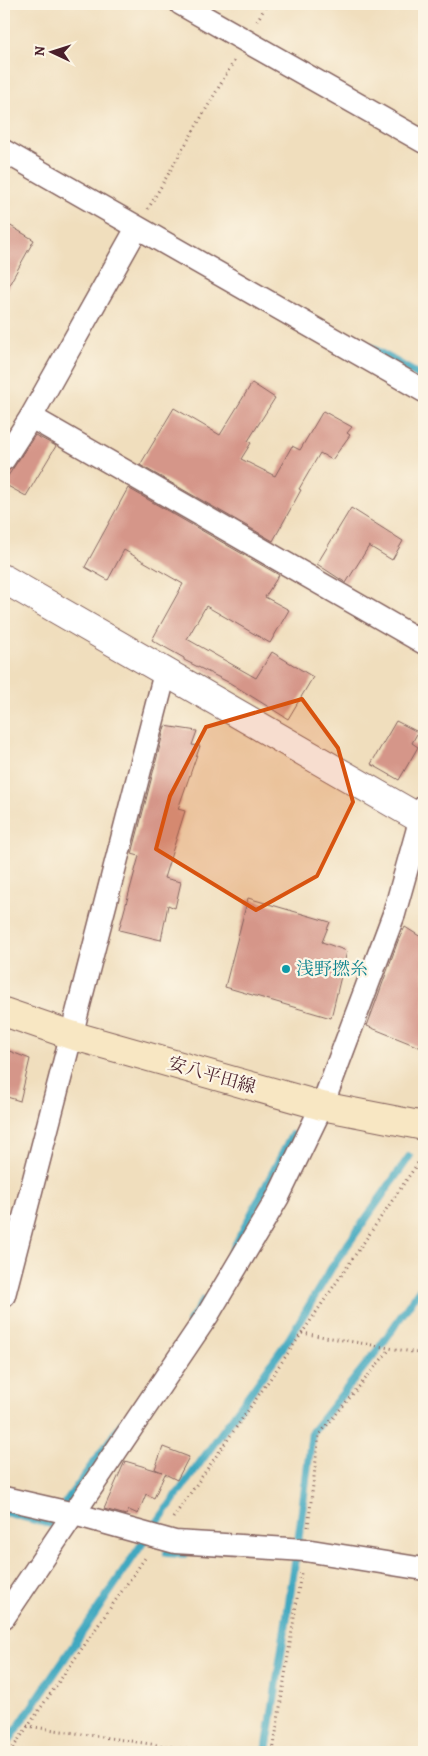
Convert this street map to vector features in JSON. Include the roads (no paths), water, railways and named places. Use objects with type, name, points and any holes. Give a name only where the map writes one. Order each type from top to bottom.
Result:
[{"type":"main road","name":"安八平田線","points":[[4,1012],[71,1034],[322,1106],[424,1126]]},
{"type":"street","points":[[181,4],[424,142]]},
{"type":"street","points":[[4,152],[424,391]]},
{"type":"street","points":[[4,459],[31,417],[137,228]]},
{"type":"street","points":[[31,417],[424,643]]},
{"type":"street","points":[[4,579],[165,673],[423,815],[394,914],[322,1106],[278,1196],[207,1316],[4,1617]]},
{"type":"street","points":[[4,1295],[165,673]]},
{"type":"street","points":[[4,1498],[74,1514],[175,1542],[305,1550],[424,1569]]},
{"type":"waterway","points":[[356,339],[424,378]]},
{"type":"waterway","points":[[225,1265],[292,1135]]},
{"type":"waterway","points":[[151,1531],[289,1339],[332,1267],[409,1157]]},
{"type":"waterway","points":[[266,1752],[297,1550],[312,1432],[380,1347],[424,1283]]},
{"type":"waterway","points":[[190,1322],[204,1300]]},
{"type":"waterway","points":[[65,1503],[122,1423]]},
{"type":"waterway","points":[[4,1512],[50,1524],[54,1519]]},
{"type":"waterway","points":[[4,1748],[144,1541]]},
{"type":"waterway","points":[[167,1553],[184,1554]]},
{"type":"place","name":"浅野撚糸","points":[[286,969]]}]
